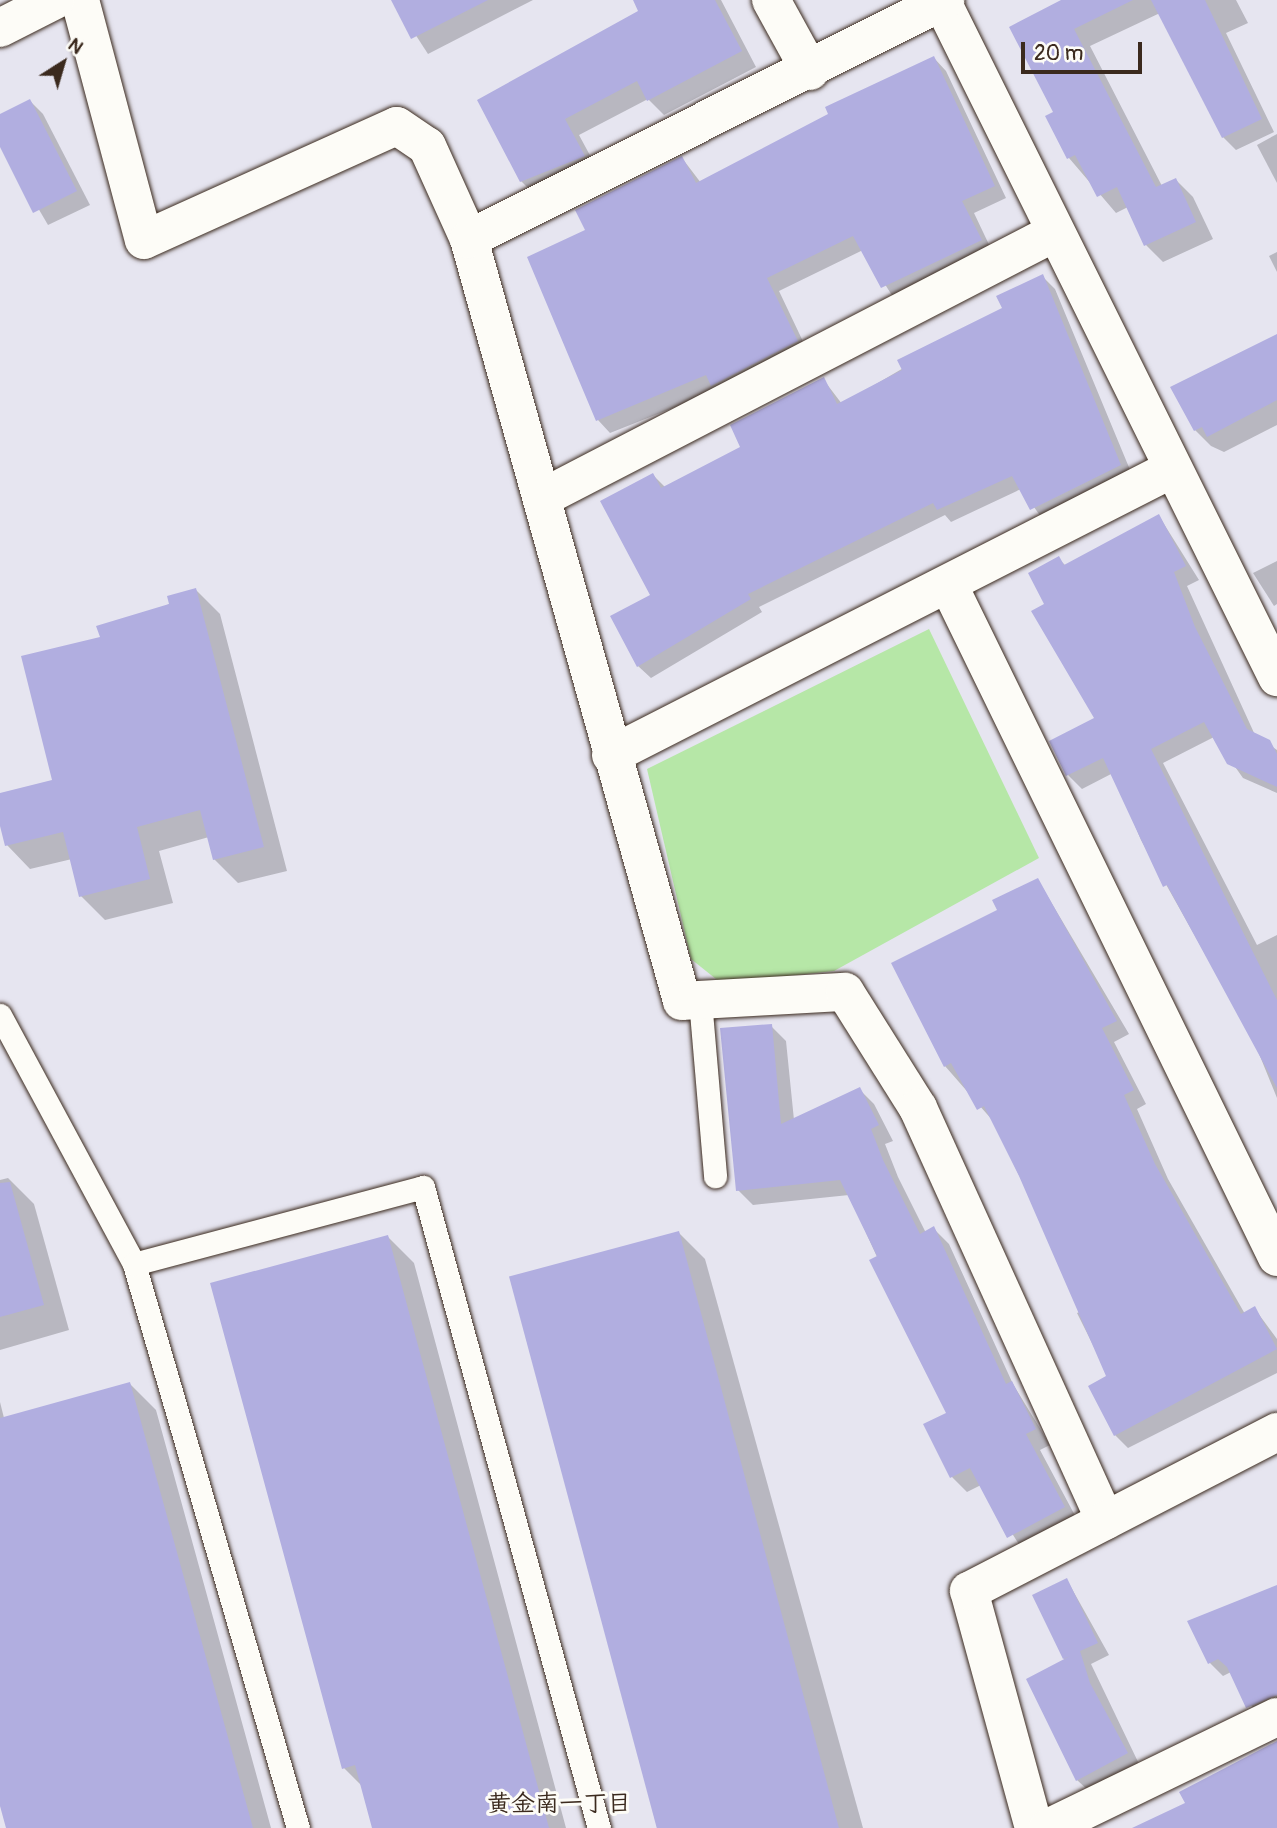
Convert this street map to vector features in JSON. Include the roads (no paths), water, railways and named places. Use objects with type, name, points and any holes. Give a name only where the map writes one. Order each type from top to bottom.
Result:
[{"type":"street","points":[[0,28],[55,0]]},
{"type":"street","points":[[80,0],[144,240],[397,126],[427,146],[468,239],[682,1001],[845,992],[918,1108],[1105,1521]]},
{"type":"street","points":[[771,0],[810,71]]},
{"type":"street","points":[[468,239],[810,71],[943,1],[1052,234],[1277,677]]},
{"type":"street","points":[[542,498],[1052,234]]},
{"type":"street","points":[[611,755],[949,586],[1172,470]]},
{"type":"street","points":[[949,586],[1277,1257]]},
{"type":"street","points":[[1034,1828],[969,1591],[1277,1432]]},
{"type":"street","points":[[1048,1828],[1277,1717]]},
{"type":"lane","points":[[700,1000],[715,1175]]},
{"type":"lane","points":[[0,1015],[134,1264],[298,1828]]},
{"type":"lane","points":[[134,1264],[423,1187],[599,1828]]},
{"type":"district","name":"黄金南一丁目","points":[[559,1804]]}]
